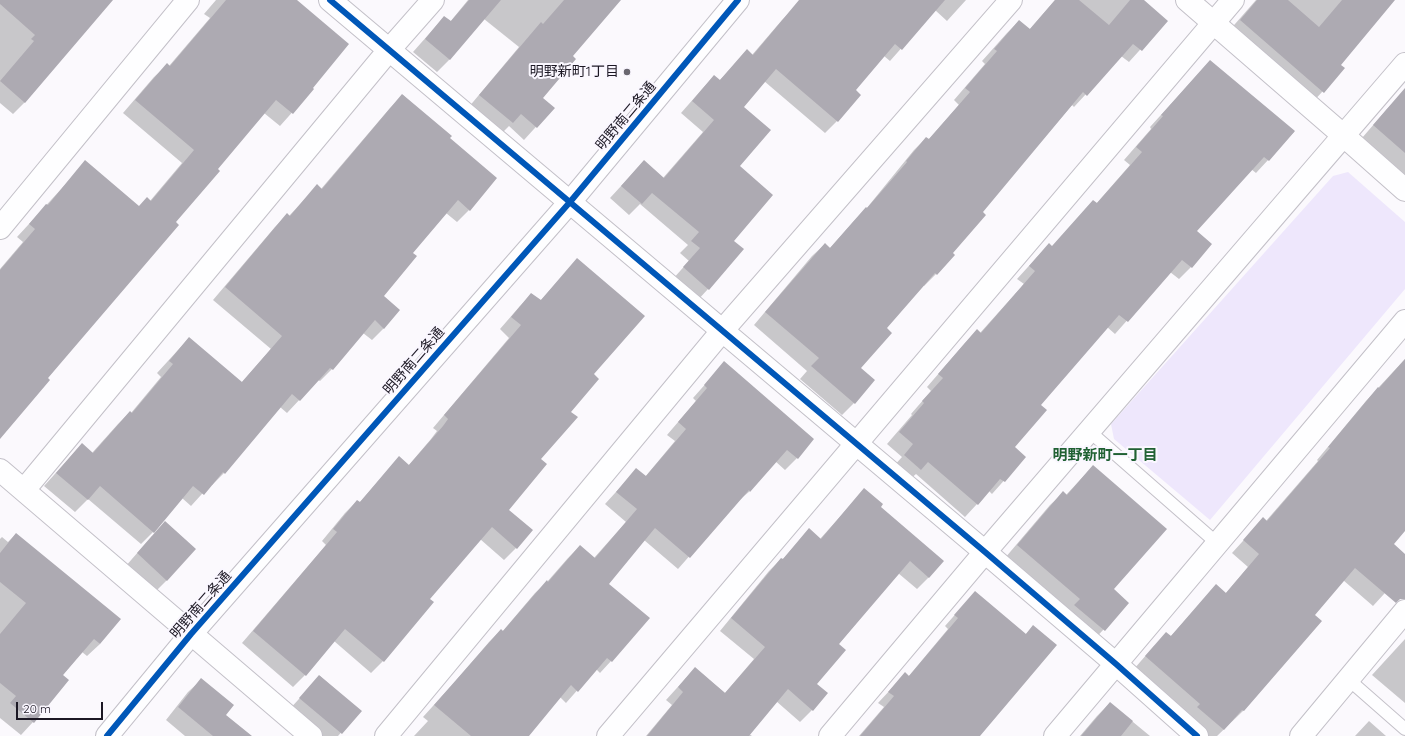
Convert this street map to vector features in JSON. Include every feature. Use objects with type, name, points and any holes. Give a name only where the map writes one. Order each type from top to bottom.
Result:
[{"type":"street","points":[[0,228],[188,0]]},
{"type":"street","points":[[330,0],[985,552],[1116,664],[1197,736]]},
{"type":"street","points":[[24,490],[389,50],[433,0]]},
{"type":"street","name":"明野南二条通","points":[[107,736],[191,634],[570,202],[738,0]]},
{"type":"street","points":[[386,736],[722,331],[1011,0]]},
{"type":"street","points":[[1187,0],[1405,190]]},
{"type":"street","points":[[608,736],[857,445],[1233,0]]},
{"type":"street","points":[[830,736],[985,552],[1405,64]]},
{"type":"street","points":[[1055,736],[1405,321]]},
{"type":"street","points":[[0,470],[311,736]]},
{"type":"street","points":[[1301,736],[1405,611]]},
{"type":"lane","points":[[1089,431],[1218,544]]},
{"type":"lane","points":[[1348,679],[1405,729]]},
{"type":"shaded area","points":[[1348,172],[1405,222],[1405,289],[1210,520],[1114,439],[1111,424],[1333,176]]},
{"type":"building","points":[[0,0],[113,0],[25,103],[0,81],[34,41],[31,39],[35,35],[0,4]]},
{"type":"building","points":[[226,0],[297,0],[349,44],[293,114],[276,100],[218,169],[220,171],[176,222],[179,225],[48,378],[50,380],[0,439],[0,270],[35,229],[29,224],[46,204],[48,205],[85,160],[139,206],[147,197],[151,201],[194,150],[135,100],[167,63],[170,66]]},
{"type":"building","points":[[469,0],[501,0],[450,60],[425,39],[444,16],[451,21]]},
{"type":"building","points":[[564,0],[621,0],[573,56],[576,59],[543,98],[555,108],[537,128],[521,114],[513,123],[479,95],[541,22],[543,24]]},
{"type":"building","points":[[799,0],[945,0],[902,50],[895,44],[856,90],[861,95],[838,122],[776,69],[744,107],[771,130],[740,166],[773,195],[734,241],[744,249],[709,290],[683,267],[700,248],[691,241],[699,232],[652,193],[642,204],[621,186],[644,160],[664,178],[714,120],[692,101],[714,75],[720,80],[747,49],[753,55]]},
{"type":"building","points":[[1055,0],[1079,0],[1109,25],[1130,0],[1144,0],[1168,21],[1142,51],[1133,44],[1087,96],[1083,92],[983,212],[986,215],[953,253],[955,255],[937,275],[935,273],[887,328],[892,333],[861,368],[875,380],[855,404],[811,366],[819,358],[765,312],[825,243],[830,248],[907,162],[906,161],[926,137],[929,139],[970,92],[965,88],[997,51],[994,49],[1019,20],[1030,29]]},
{"type":"building","points":[[1257,0],[1288,0],[1319,27],[1342,0],[1395,0],[1341,65],[1345,68],[1324,93],[1240,20]]},
{"type":"building","points":[[1210,60],[1295,131],[1269,161],[1264,157],[1197,231],[1212,244],[1192,268],[1182,260],[1128,322],[1119,315],[1041,405],[1047,410],[1015,447],[1026,457],[1005,482],[1000,479],[978,505],[928,462],[921,470],[904,455],[913,444],[899,432],[924,403],[922,401],[943,378],[938,374],[977,329],[981,333],[1035,271],[1029,266],[1049,243],[1052,246],[1093,200],[1097,203],[1142,152],[1136,147],[1163,116],[1161,115]]},
{"type":"building","points":[[1405,88],[1405,153],[1373,125]]},
{"type":"building","points":[[402,94],[452,136],[450,138],[497,178],[470,211],[458,200],[413,253],[417,256],[384,296],[400,310],[384,329],[375,320],[333,370],[330,368],[300,401],[292,394],[225,474],[223,472],[204,495],[193,486],[154,533],[100,486],[88,500],[56,473],[82,443],[93,453],[130,411],[132,413],[173,364],[169,361],[189,337],[242,382],[282,336],[225,287],[287,213],[290,216],[317,184],[322,189]]},
{"type":"building","points":[[577,258],[645,316],[594,374],[599,379],[571,412],[578,417],[541,459],[547,464],[509,510],[533,530],[517,549],[492,527],[430,599],[434,602],[384,662],[345,629],[306,676],[253,631],[337,532],[333,529],[357,500],[360,502],[399,456],[409,465],[443,426],[448,419],[444,415],[521,325],[511,317],[531,293],[541,300]]},
{"type":"building","points":[[1405,359],[1405,531],[1394,544],[1405,554],[1405,599],[1400,599],[1396,603],[1355,568],[1315,615],[1322,621],[1244,711],[1242,710],[1224,730],[1197,707],[1200,704],[1145,656],[1166,632],[1171,636],[1216,584],[1226,593],[1259,554],[1243,540],[1263,517],[1267,521],[1330,448],[1328,447],[1378,387],[1379,388]]},
{"type":"building","points":[[724,361],[814,439],[798,459],[787,450],[750,492],[749,490],[690,558],[655,528],[609,584],[650,618],[612,662],[607,658],[578,692],[571,685],[529,736],[471,736],[434,705],[501,629],[503,631],[547,580],[548,582],[580,545],[595,558],[637,509],[616,492],[636,468],[646,476],[686,429],[678,422],[707,388],[704,385]]},
{"type":"building","points":[[1093,465],[1167,529],[1114,589],[1129,603],[1105,631],[1074,605],[1080,599],[1017,545],[1063,491],[1067,495]]},
{"type":"building","points":[[864,488],[883,504],[881,507],[944,561],[929,578],[910,561],[839,644],[846,650],[817,684],[828,693],[813,711],[788,689],[749,736],[647,736],[683,692],[678,687],[695,667],[725,693],[765,647],[731,618],[781,558],[783,559],[809,528],[821,539]]},
{"type":"building","points":[[165,521],[196,549],[167,581],[137,553]]},
{"type":"building","points":[[16,533],[121,619],[100,644],[94,639],[63,675],[69,680],[34,723],[10,703],[16,696],[0,683],[0,634],[26,603],[0,582],[0,553]]},
{"type":"building","points":[[975,591],[1026,634],[1033,625],[1057,645],[980,736],[860,736],[894,696],[888,692],[905,672],[909,676],[958,618],[954,615]]},
{"type":"building","points":[[319,675],[362,711],[342,734],[299,698]]},
{"type":"building","points":[[201,678],[234,705],[226,715],[252,736],[213,736],[178,707]]},
{"type":"building","points":[[1110,702],[1133,721],[1121,736],[1081,736]]},
{"type":"cycle path","points":[[330,0],[985,552],[1116,664],[1197,736]]},
{"type":"cycle path","points":[[107,736],[191,634],[570,202],[738,0]]},
{"type":"place","name":"明野新町1丁目","points":[[627,72]]},
{"type":"district","name":"明野新町一丁目","points":[[1105,455]]}]
